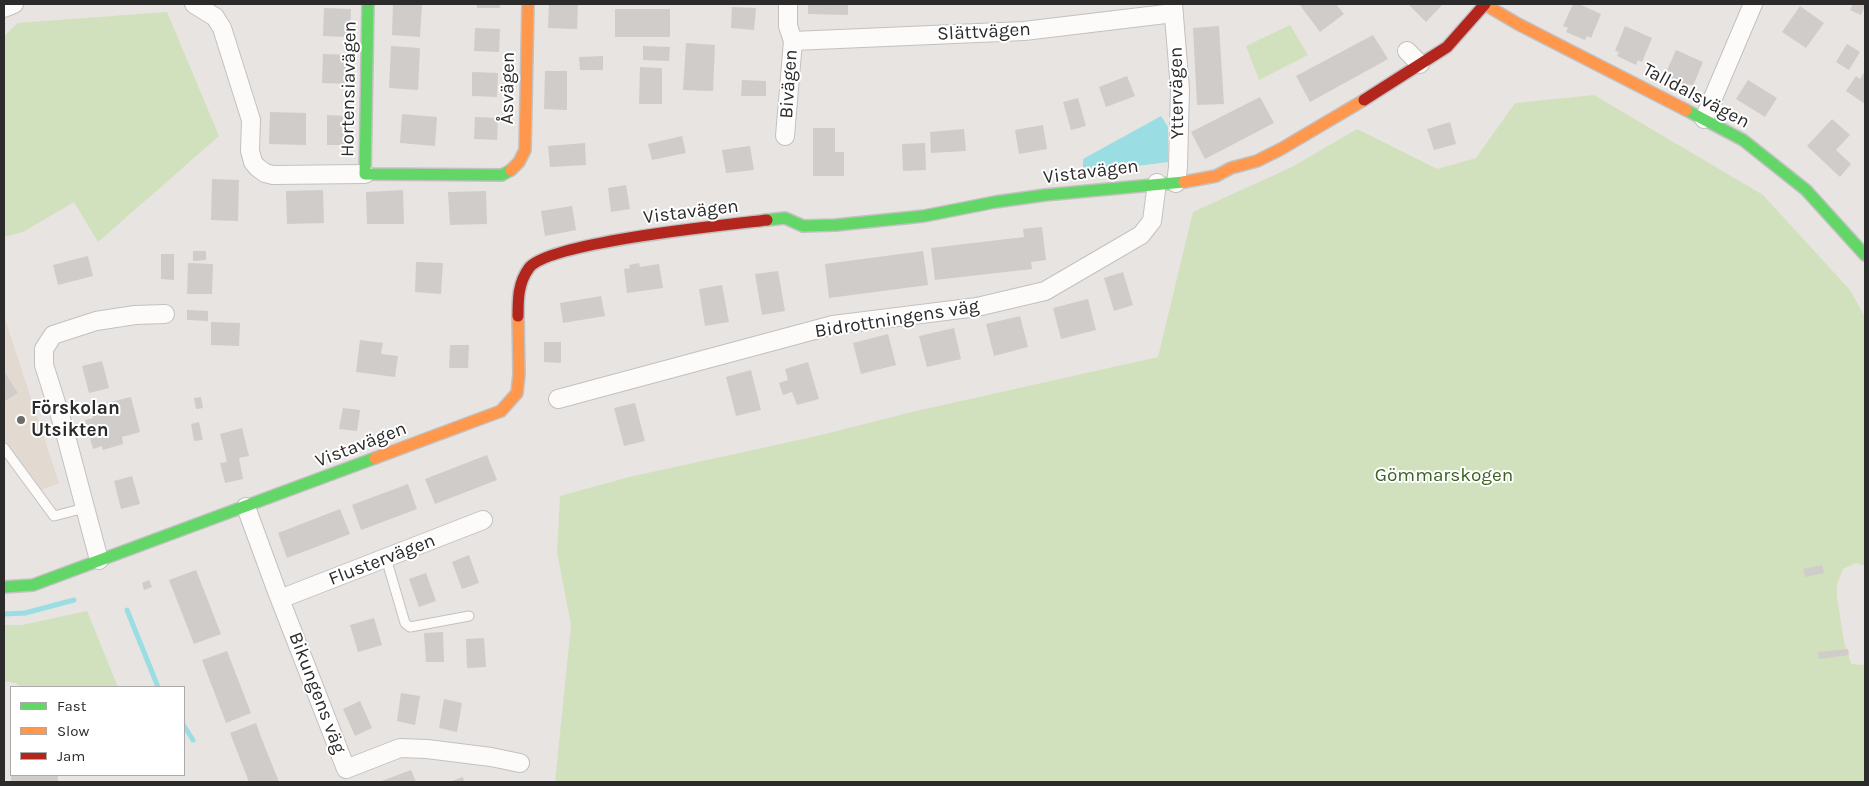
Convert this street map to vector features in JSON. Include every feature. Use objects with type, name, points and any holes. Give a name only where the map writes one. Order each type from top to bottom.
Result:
[{"type":"street","points":[[4,8],[14,4]]},
{"type":"street","points":[[194,4],[214,17],[222,28],[251,120],[250,151],[257,168],[265,173],[273,174],[365,174]]},
{"type":"street","name":"Hortensiavägen","points":[[368,4],[365,174],[502,175],[514,170]]},
{"type":"street","name":"Åsvägen","points":[[514,170],[522,160],[525,150],[528,4]]},
{"type":"street","name":"Bivägen","points":[[785,136],[793,41],[788,26],[788,4]]},
{"type":"street","name":"Talldalsvägen","points":[[1484,4],[1518,24],[1743,140],[1806,190],[1865,255]]},
{"type":"street","name":"Vistavägen","points":[[4,587],[33,585],[502,411],[517,393],[519,374],[518,291],[529,268],[542,258],[592,245],[666,232],[785,218],[803,226],[836,225],[924,216],[995,202],[1045,195],[1156,182],[1176,183],[1216,176],[1231,168],[1281,149],[1447,47],[1484,4]]},
{"type":"street","points":[[1704,119],[1753,4]]},
{"type":"street","name":"Slättvägen","points":[[793,41],[1024,31],[1173,8]]},
{"type":"street","name":"Yttervägen","points":[[1173,8],[1180,89],[1176,183]]},
{"type":"street","points":[[1407,51],[1420,64]]},
{"type":"street","name":"Bidrottningens väg","points":[[558,399],[834,325],[977,307],[1045,291],[1141,235],[1152,220],[1156,182]]},
{"type":"street","points":[[99,560],[63,425],[44,366],[44,349],[53,335],[96,322],[135,315],[164,314]]},
{"type":"street","name":"Bikungens väg","points":[[246,507],[349,776],[400,748],[427,749],[491,757],[520,763]]},
{"type":"street","name":"Flustervägen","points":[[280,599],[484,520]]},
{"type":"lane","points":[[4,448],[54,516],[85,508]]},
{"type":"lane","points":[[386,558],[405,624],[410,627],[469,616]]},
{"type":"shaded area","name":"Förskolan Utsikten","points":[[4,316],[59,483],[42,490],[4,439],[4,402],[18,393],[4,371]]},
{"type":"green space","points":[[167,12],[219,136],[98,242],[74,202],[23,232],[4,237],[4,36],[18,23]]},
{"type":"green space","points":[[1290,25],[1308,55],[1259,80],[1246,46]]},
{"type":"green space","name":"Gömmarskogen","points":[[1594,95],[1763,195],[1850,290],[1865,317],[1865,566],[1856,563],[1843,569],[1837,584],[1837,597],[1844,642],[1851,664],[1865,665],[1865,782],[555,782],[571,625],[557,552],[560,496],[629,477],[817,436],[916,411],[1158,357],[1193,212],[1292,167],[1357,129],[1437,169],[1476,158],[1515,103]]},
{"type":"green space","points":[[87,611],[118,686],[20,686],[4,681],[4,625],[22,625]]},
{"type":"water","points":[[1161,116],[1168,127],[1168,162],[1083,173],[1083,159]]},
{"type":"building","points":[[393,4],[422,4],[420,37],[392,35]]},
{"type":"building","points":[[477,4],[500,4],[500,8],[477,8]]},
{"type":"building","points":[[549,4],[578,4],[577,29],[548,28]]},
{"type":"building","points":[[808,4],[848,4],[848,15],[808,14]]},
{"type":"building","points":[[1299,4],[1336,4],[1344,14],[1320,32]]},
{"type":"building","points":[[1408,4],[1443,4],[1426,22]]},
{"type":"building","points":[[1573,4],[1579,4],[1601,14],[1591,38],[1587,36],[1585,40],[1566,32],[1568,28],[1563,26]]},
{"type":"building","points":[[1853,4],[1865,6],[1861,15],[1850,10]]},
{"type":"building","points":[[1800,6],[1824,23],[1806,48],[1782,32]]},
{"type":"building","points":[[732,7],[756,8],[754,30],[731,28]]},
{"type":"building","points":[[324,8],[351,9],[350,37],[323,36]]},
{"type":"building","points":[[615,9],[670,9],[670,37],[615,37]]},
{"type":"building","points":[[1219,26],[1224,104],[1197,105],[1193,28]]},
{"type":"building","points":[[1625,26],[1652,38],[1642,62],[1638,60],[1636,65],[1617,56],[1619,52],[1615,51]]},
{"type":"building","points":[[475,28],[500,29],[499,52],[474,51]]},
{"type":"building","points":[[1373,35],[1388,59],[1310,102],[1296,76]]},
{"type":"building","points":[[686,43],[715,45],[713,91],[683,90]]},
{"type":"building","points":[[1847,44],[1860,52],[1849,70],[1836,62]]},
{"type":"building","points":[[391,46],[420,48],[418,90],[389,88]]},
{"type":"building","points":[[643,46],[670,47],[669,61],[643,60]]},
{"type":"building","points":[[1676,50],[1703,62],[1693,86],[1689,84],[1687,88],[1668,80],[1669,76],[1665,75]]},
{"type":"building","points":[[323,54],[350,55],[349,84],[322,83]]},
{"type":"building","points":[[603,56],[603,70],[580,70],[579,57]]},
{"type":"building","points":[[640,67],[662,68],[662,104],[639,104]]},
{"type":"building","points":[[545,71],[567,71],[567,110],[544,109]]},
{"type":"building","points":[[1865,71],[1865,104],[1846,91],[1856,76],[1860,79]]},
{"type":"building","points":[[472,72],[498,73],[497,97],[472,96]]},
{"type":"building","points":[[1127,76],[1135,96],[1106,107],[1099,87]]},
{"type":"building","points":[[742,80],[766,81],[766,96],[741,96]]},
{"type":"building","points":[[1748,80],[1777,98],[1765,117],[1736,99]]},
{"type":"building","points":[[1260,97],[1274,123],[1205,159],[1191,132]]},
{"type":"building","points":[[1078,98],[1086,126],[1071,130],[1063,102]]},
{"type":"building","points":[[270,112],[306,113],[306,145],[269,144]]},
{"type":"building","points":[[402,114],[437,117],[435,146],[400,143]]},
{"type":"building","points":[[327,115],[349,116],[348,145],[327,145]]},
{"type":"building","points":[[475,117],[498,118],[497,140],[474,139]]},
{"type":"building","points":[[1832,119],[1850,135],[1836,150],[1851,164],[1840,177],[1807,146]]},
{"type":"building","points":[[1450,122],[1456,144],[1434,150],[1427,129]]},
{"type":"building","points":[[1043,125],[1047,149],[1019,154],[1015,130]]},
{"type":"building","points":[[813,128],[835,128],[835,152],[844,152],[844,176],[813,176]]},
{"type":"building","points":[[964,129],[966,151],[931,153],[930,132]]},
{"type":"building","points":[[682,136],[686,153],[652,160],[648,144]]},
{"type":"building","points":[[585,143],[586,165],[550,167],[548,146]]},
{"type":"building","points":[[925,143],[926,170],[903,171],[902,144]]},
{"type":"building","points":[[750,146],[754,170],[726,173],[722,150]]},
{"type":"building","points":[[212,179],[239,180],[238,221],[211,220]]},
{"type":"building","points":[[626,185],[630,209],[611,212],[608,188]]},
{"type":"building","points":[[323,190],[324,223],[287,224],[286,191]]},
{"type":"building","points":[[403,190],[404,224],[367,224],[366,192]]},
{"type":"building","points":[[486,191],[487,224],[450,225],[448,192]]},
{"type":"building","points":[[572,206],[576,230],[545,236],[541,211]]},
{"type":"building","points":[[1042,227],[1046,260],[1031,262],[1032,269],[935,280],[931,248],[1024,237],[1023,229]]},
{"type":"building","points":[[193,251],[206,251],[206,260],[193,261]]},
{"type":"building","points":[[923,251],[928,285],[829,298],[825,264]]},
{"type":"building","points":[[161,254],[174,254],[174,280],[161,279]]},
{"type":"building","points":[[88,256],[93,276],[58,285],[53,265]]},
{"type":"building","points":[[416,262],[443,263],[441,294],[415,292]]},
{"type":"building","points":[[188,263],[213,264],[212,294],[187,294]]},
{"type":"building","points":[[639,263],[640,267],[659,264],[663,288],[627,293],[624,269],[630,268],[629,265]]},
{"type":"building","points":[[778,271],[785,311],[762,315],[755,274]]},
{"type":"building","points":[[1123,272],[1133,305],[1114,311],[1104,278]]},
{"type":"building","points":[[722,285],[729,322],[705,326],[699,289]]},
{"type":"building","points":[[601,296],[605,316],[563,323],[560,303]]},
{"type":"building","points":[[1088,299],[1096,330],[1061,339],[1053,308]]},
{"type":"building","points":[[187,310],[208,311],[208,321],[187,320]]},
{"type":"building","points":[[1020,316],[1028,347],[994,356],[986,324]]},
{"type":"building","points":[[211,322],[240,323],[239,346],[211,345]]},
{"type":"building","points":[[954,328],[961,359],[927,367],[919,336]]},
{"type":"building","points":[[888,334],[896,365],[861,374],[853,343]]},
{"type":"building","points":[[360,340],[383,343],[381,354],[398,356],[395,377],[356,372]]},
{"type":"building","points":[[544,342],[561,342],[561,363],[544,362]]},
{"type":"building","points":[[450,345],[469,345],[468,368],[449,368]]},
{"type":"building","points":[[102,361],[109,388],[89,393],[82,366]]},
{"type":"building","points":[[808,362],[819,399],[797,405],[792,392],[783,395],[779,383],[788,380],[785,369]]},
{"type":"building","points":[[751,370],[761,410],[736,416],[726,377]]},
{"type":"building","name":"Förskolan Utsikten","points":[[4,371],[18,393],[4,402]]},
{"type":"building","points":[[131,397],[140,432],[122,437],[123,444],[103,450],[102,446],[93,449],[85,420],[93,418],[90,407]]},
{"type":"building","points":[[201,397],[203,408],[196,409],[194,398]]},
{"type":"building","points":[[635,403],[645,441],[624,446],[614,408]]},
{"type":"building","points":[[343,408],[360,410],[357,431],[339,429]]},
{"type":"building","points":[[199,422],[203,440],[194,441],[191,424]]},
{"type":"building","points":[[242,428],[249,456],[239,458],[243,479],[225,483],[220,463],[227,462],[220,434]]},
{"type":"building","points":[[487,455],[497,480],[435,504],[425,479]]},
{"type":"building","points":[[132,476],[140,504],[121,509],[114,481]]},
{"type":"building","points":[[408,484],[417,509],[361,530],[352,505]]},
{"type":"building","points":[[340,509],[350,534],[287,558],[278,533]]},
{"type":"building","points":[[469,555],[479,583],[462,589],[452,562]]},
{"type":"building","points":[[1822,565],[1824,573],[1805,577],[1803,569]]},
{"type":"building","points":[[196,570],[221,634],[194,644],[169,580]]},
{"type":"building","points":[[426,573],[436,601],[419,607],[409,579]]},
{"type":"building","points":[[149,580],[152,587],[144,590],[142,583]]},
{"type":"building","points":[[374,618],[382,645],[358,652],[350,625]]},
{"type":"building","points":[[443,632],[444,662],[426,662],[424,633]]},
{"type":"building","points":[[484,638],[486,667],[467,668],[466,639]]},
{"type":"building","points":[[1848,649],[1849,655],[1819,659],[1818,652]]},
{"type":"building","points":[[227,651],[251,713],[226,723],[202,660]]},
{"type":"building","points":[[401,693],[420,696],[415,725],[397,721]]},
{"type":"building","points":[[444,699],[462,703],[457,732],[439,728]]},
{"type":"building","points":[[360,701],[372,728],[355,736],[343,709]]},
{"type":"building","points":[[256,723],[279,782],[249,782],[230,733]]},
{"type":"building","points":[[411,770],[416,782],[379,782]]},
{"type":"building","points":[[11,776],[58,776],[58,782],[11,782]]},
{"type":"building","points":[[463,777],[464,782],[449,782]]},
{"type":"waterway","points":[[4,614],[25,613],[74,600]]},
{"type":"waterway","points":[[127,610],[158,686]]},
{"type":"waterway","points":[[185,728],[193,740]]},
{"type":"traffic: fast","points":[[368,4],[365,174],[502,175],[511,170]]},
{"type":"traffic: fast","points":[[1686,110],[1743,140],[1806,190],[1865,255]]},
{"type":"traffic: fast","points":[[767,220],[785,218],[803,226],[836,225],[924,216],[995,202],[1045,195],[1184,182]]},
{"type":"traffic: fast","points":[[4,587],[33,585],[375,458]]},
{"type":"traffic: slow","points":[[511,170],[519,162],[525,150],[528,4]]},
{"type":"traffic: slow","points":[[1484,4],[1518,24],[1686,110]]},
{"type":"traffic: slow","points":[[1184,182],[1216,176],[1231,168],[1257,161],[1364,100]]},
{"type":"traffic: slow","points":[[375,458],[501,411],[517,393],[519,374],[518,316]]},
{"type":"traffic: jam","points":[[1364,100],[1447,47],[1485,4]]},
{"type":"traffic: jam","points":[[518,316],[519,297],[525,274],[529,268],[543,259],[569,250],[641,236],[767,220]]},
{"type":"place","name":"Förskolan Utsikten","points":[[21,420]]}]
